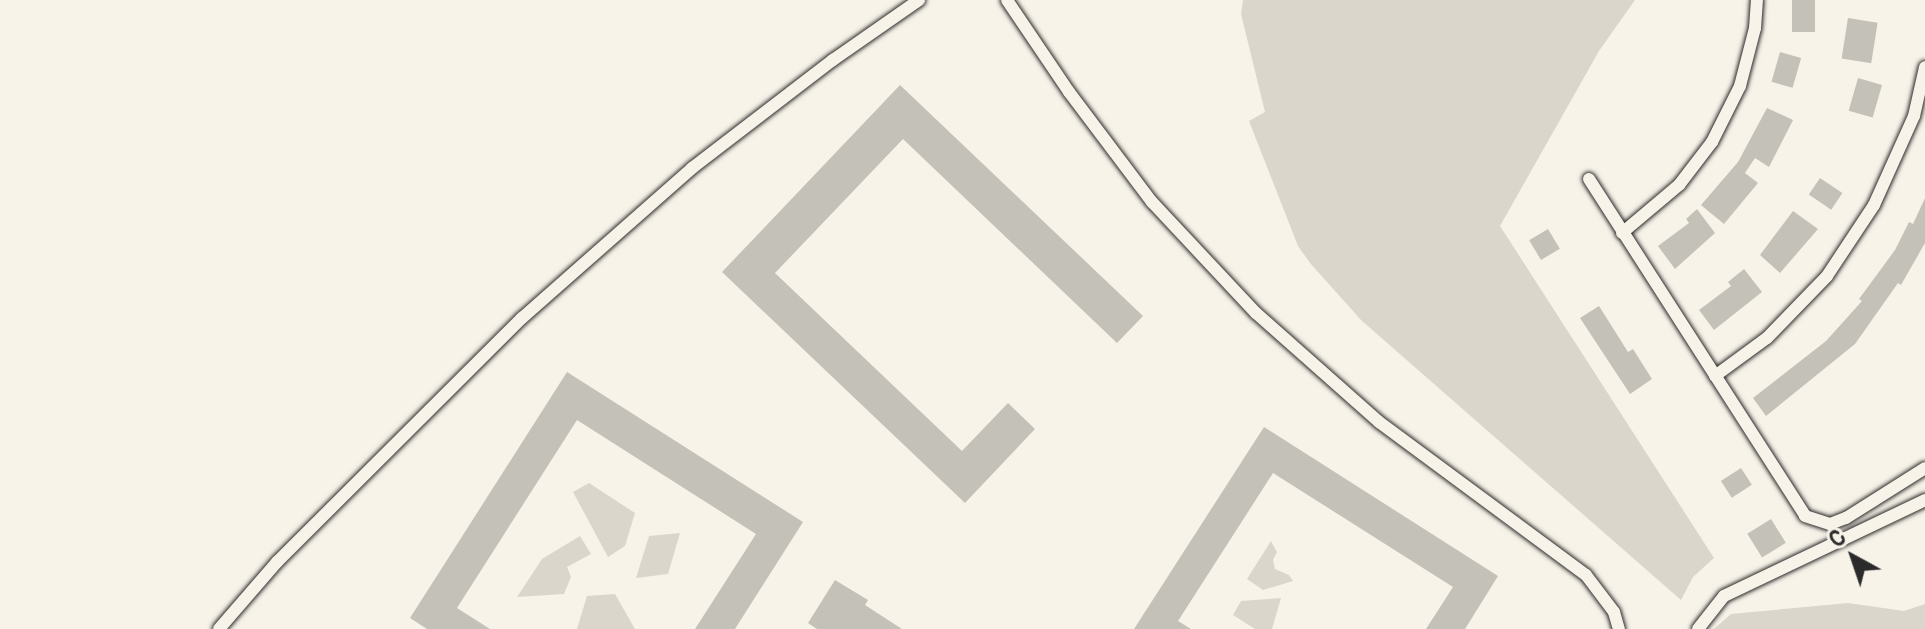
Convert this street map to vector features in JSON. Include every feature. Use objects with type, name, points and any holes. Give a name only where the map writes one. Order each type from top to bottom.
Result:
[{"type":"street","points":[[219,629],[277,562],[522,318],[692,168],[833,60],[919,0]]},
{"type":"street","points":[[1007,0],[1069,92],[1152,202],[1256,313],[1379,422],[1586,575],[1614,612],[1619,629]]},
{"type":"street","points":[[1622,233],[1679,185],[1712,142],[1740,86],[1755,28],[1757,0]]},
{"type":"street","points":[[1715,376],[1767,338],[1827,276],[1874,205],[1914,116],[1925,67]]},
{"type":"street","points":[[1589,179],[1796,506],[1815,522],[1830,524],[1846,518],[1925,468]]},
{"type":"street","points":[[1698,629],[1724,596],[1925,500]]},
{"type":"shaded area","points":[[1243,0],[1635,0],[1599,51],[1500,226],[1714,558],[1693,577],[1681,600],[1361,320],[1310,263],[1298,246],[1249,121],[1265,112],[1241,14]]},
{"type":"shaded area","points":[[589,483],[635,513],[625,546],[608,557],[573,492]]},
{"type":"shaded area","points":[[680,533],[668,574],[636,578],[649,536]]},
{"type":"shaded area","points":[[580,536],[591,554],[567,567],[571,577],[564,594],[517,597],[542,559]]},
{"type":"shaded area","points":[[1271,541],[1277,552],[1273,560],[1275,569],[1289,575],[1293,581],[1263,590],[1247,579]]},
{"type":"shaded area","points":[[615,594],[635,629],[577,629],[587,596]]},
{"type":"shaded area","points":[[1281,598],[1272,629],[1255,629],[1233,615],[1241,601]]},
{"type":"shaded area","points":[[1848,603],[1904,611],[1925,604],[1925,629],[1714,629],[1731,614]]},
{"type":"building","points":[[1792,0],[1815,0],[1815,32],[1792,32]]},
{"type":"building","points":[[1848,18],[1878,23],[1871,63],[1842,58]]},
{"type":"building","points":[[1780,52],[1801,58],[1793,88],[1771,82]]},
{"type":"building","points":[[1858,78],[1882,85],[1873,118],[1849,111]]},
{"type":"building","points":[[900,85],[1143,316],[1117,343],[903,139],[775,273],[962,451],[1008,403],[1035,429],[965,503],[722,272]]},
{"type":"building","points":[[1767,108],[1793,120],[1769,167],[1755,158],[1745,173],[1758,183],[1724,224],[1701,205],[1738,162]]},
{"type":"building","points":[[1820,178],[1842,193],[1831,210],[1809,195]]},
{"type":"building","points":[[1925,198],[1925,243],[1901,285],[1898,283],[1855,344],[1766,416],[1753,398],[1826,341],[1862,301],[1859,299],[1895,250],[1909,222],[1913,224]]},
{"type":"building","points":[[1697,209],[1715,233],[1675,269],[1658,246],[1689,223],[1686,219]]},
{"type":"building","points":[[1793,211],[1818,229],[1780,273],[1760,255]]},
{"type":"building","points":[[1548,229],[1560,249],[1541,260],[1529,240]]},
{"type":"building","points":[[1744,269],[1762,292],[1714,330],[1699,310],[1731,286],[1728,282]]},
{"type":"building","points":[[1599,306],[1628,352],[1633,349],[1652,379],[1630,394],[1580,318]]},
{"type":"building","points":[[567,372],[803,522],[735,629],[695,629],[756,534],[577,420],[457,608],[490,629],[427,629],[410,618]]},
{"type":"building","points":[[1264,427],[1498,576],[1465,629],[1426,629],[1453,587],[1273,473],[1178,621],[1191,629],[1134,629]]},
{"type":"building","points":[[1741,468],[1752,485],[1732,498],[1721,481]]},
{"type":"building","points":[[1771,519],[1786,543],[1762,558],[1747,534]]},
{"type":"building","points":[[835,580],[868,600],[865,605],[902,629],[817,629],[808,623]]}]
